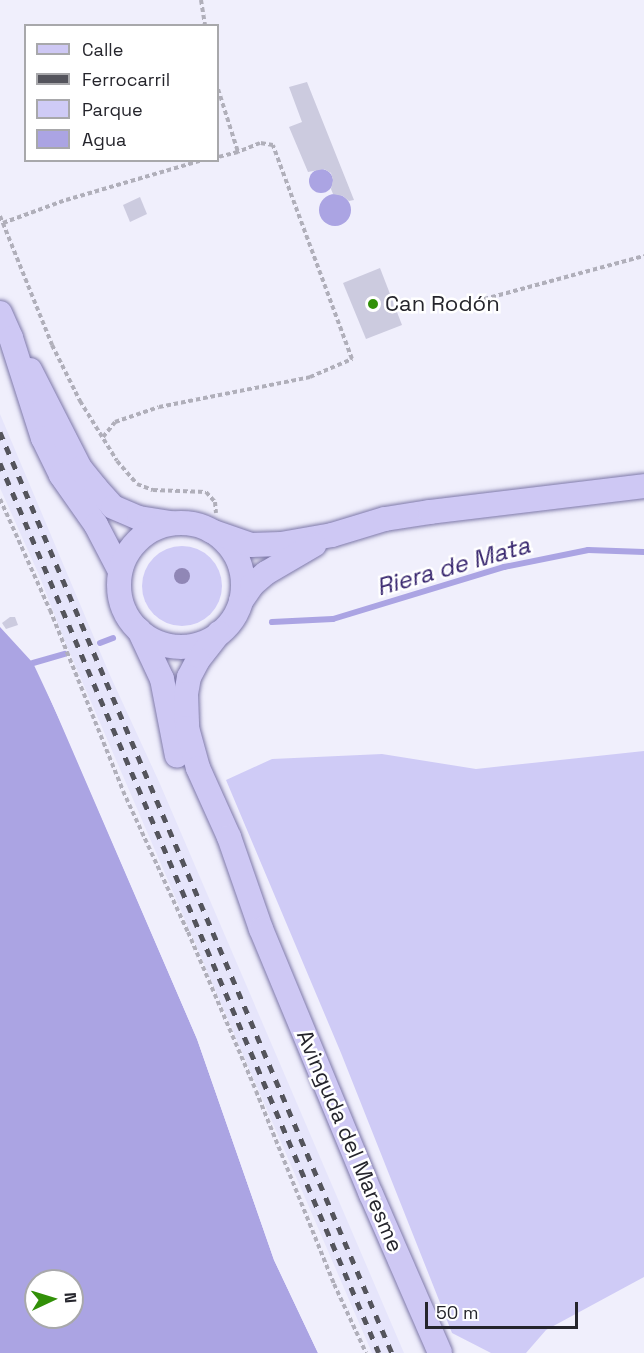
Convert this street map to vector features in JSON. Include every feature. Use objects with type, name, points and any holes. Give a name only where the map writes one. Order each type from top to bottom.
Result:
[{"type":"main road","points":[[0,313],[11,338],[43,438],[61,474],[96,525],[120,571]]},
{"type":"main road","points":[[11,338],[46,397],[80,468],[113,507],[140,518],[192,524],[251,545],[281,544],[332,535],[385,519],[430,512],[644,486]]},
{"type":"main road","points":[[171,523],[154,529],[139,539],[127,554],[120,571],[119,587],[122,603],[139,630],[153,640],[170,646],[187,646],[204,642],[219,633],[236,613],[252,585],[266,573],[332,535]]},
{"type":"main road","points":[[211,531],[224,540],[237,561],[243,584],[241,601]]},
{"type":"main road","name":"Avinguda del Maresme","points":[[139,630],[162,679],[174,747],[183,776],[213,841],[261,929]]},
{"type":"main road","name":"Avinguda del Maresme","points":[[219,633],[198,660],[189,677],[186,700],[187,728],[198,768],[229,837],[261,929],[440,1353]]},
{"type":"path","points":[[201,0],[205,24]]},
{"type":"path","points":[[219,92],[238,152]]},
{"type":"path","points":[[104,436],[115,422],[159,407],[310,376],[352,359],[273,145],[260,143],[219,157]]},
{"type":"path","points":[[3,223],[66,200],[196,162]]},
{"type":"path","points":[[0,216],[52,345],[80,401],[104,436],[117,461],[137,484],[153,490],[206,492],[218,509],[211,531]]},
{"type":"path","points":[[477,301],[644,256]]},
{"type":"path","points":[[0,498],[50,610],[123,791],[188,932],[256,1091],[334,1284],[366,1353]]},
{"type":"shaded area","points":[[0,414],[109,673],[160,784],[404,1353],[372,1353],[66,644],[39,575],[0,488]]},
{"type":"green space","points":[[182,546],[197,549],[210,558],[219,571],[222,586],[219,601],[210,614],[197,623],[182,626],[167,623],[154,614],[145,601],[142,586],[145,571],[154,558],[167,549]]},
{"type":"green space","points":[[644,751],[644,1277],[546,1330],[526,1353],[491,1353],[452,1333],[341,1053],[226,780],[272,759],[382,754],[476,769]]},
{"type":"water","points":[[321,169],[330,172],[333,181],[330,190],[321,193],[312,190],[309,181],[312,172]]},
{"type":"water","points":[[335,194],[346,199],[351,210],[346,221],[335,226],[324,221],[319,210],[324,199]]},
{"type":"water","points":[[0,627],[33,663],[63,727],[197,1039],[274,1260],[318,1353],[0,1353]]},
{"type":"pier","points":[[47,684],[199,1038],[277,1259],[321,1353],[318,1353],[274,1260],[197,1039],[45,687]]},
{"type":"building","points":[[307,82],[354,200],[349,201],[343,196],[333,194],[331,173],[324,169],[308,172],[289,127],[302,122],[289,87]]},
{"type":"building","points":[[140,197],[147,214],[130,222],[123,205]]},
{"type":"building","name":"Can Rodón","points":[[380,268],[402,325],[366,339],[343,283]]},
{"type":"building","points":[[10,617],[15,617],[18,625],[6,629],[2,623]]},
{"type":"waterway","name":"Riera de Mata","points":[[272,622],[333,619],[504,567],[588,550],[644,552]]},
{"type":"waterway","name":"Riera de Mata","points":[[100,643],[113,638]]},
{"type":"waterway","name":"Riera de Mata","points":[[33,663],[65,654]]},
{"type":"railway","points":[[0,432],[392,1353]]},
{"type":"railway","points":[[0,463],[379,1353]]},
{"type":"place","name":"Can Rodón","points":[[373,304]]}]
